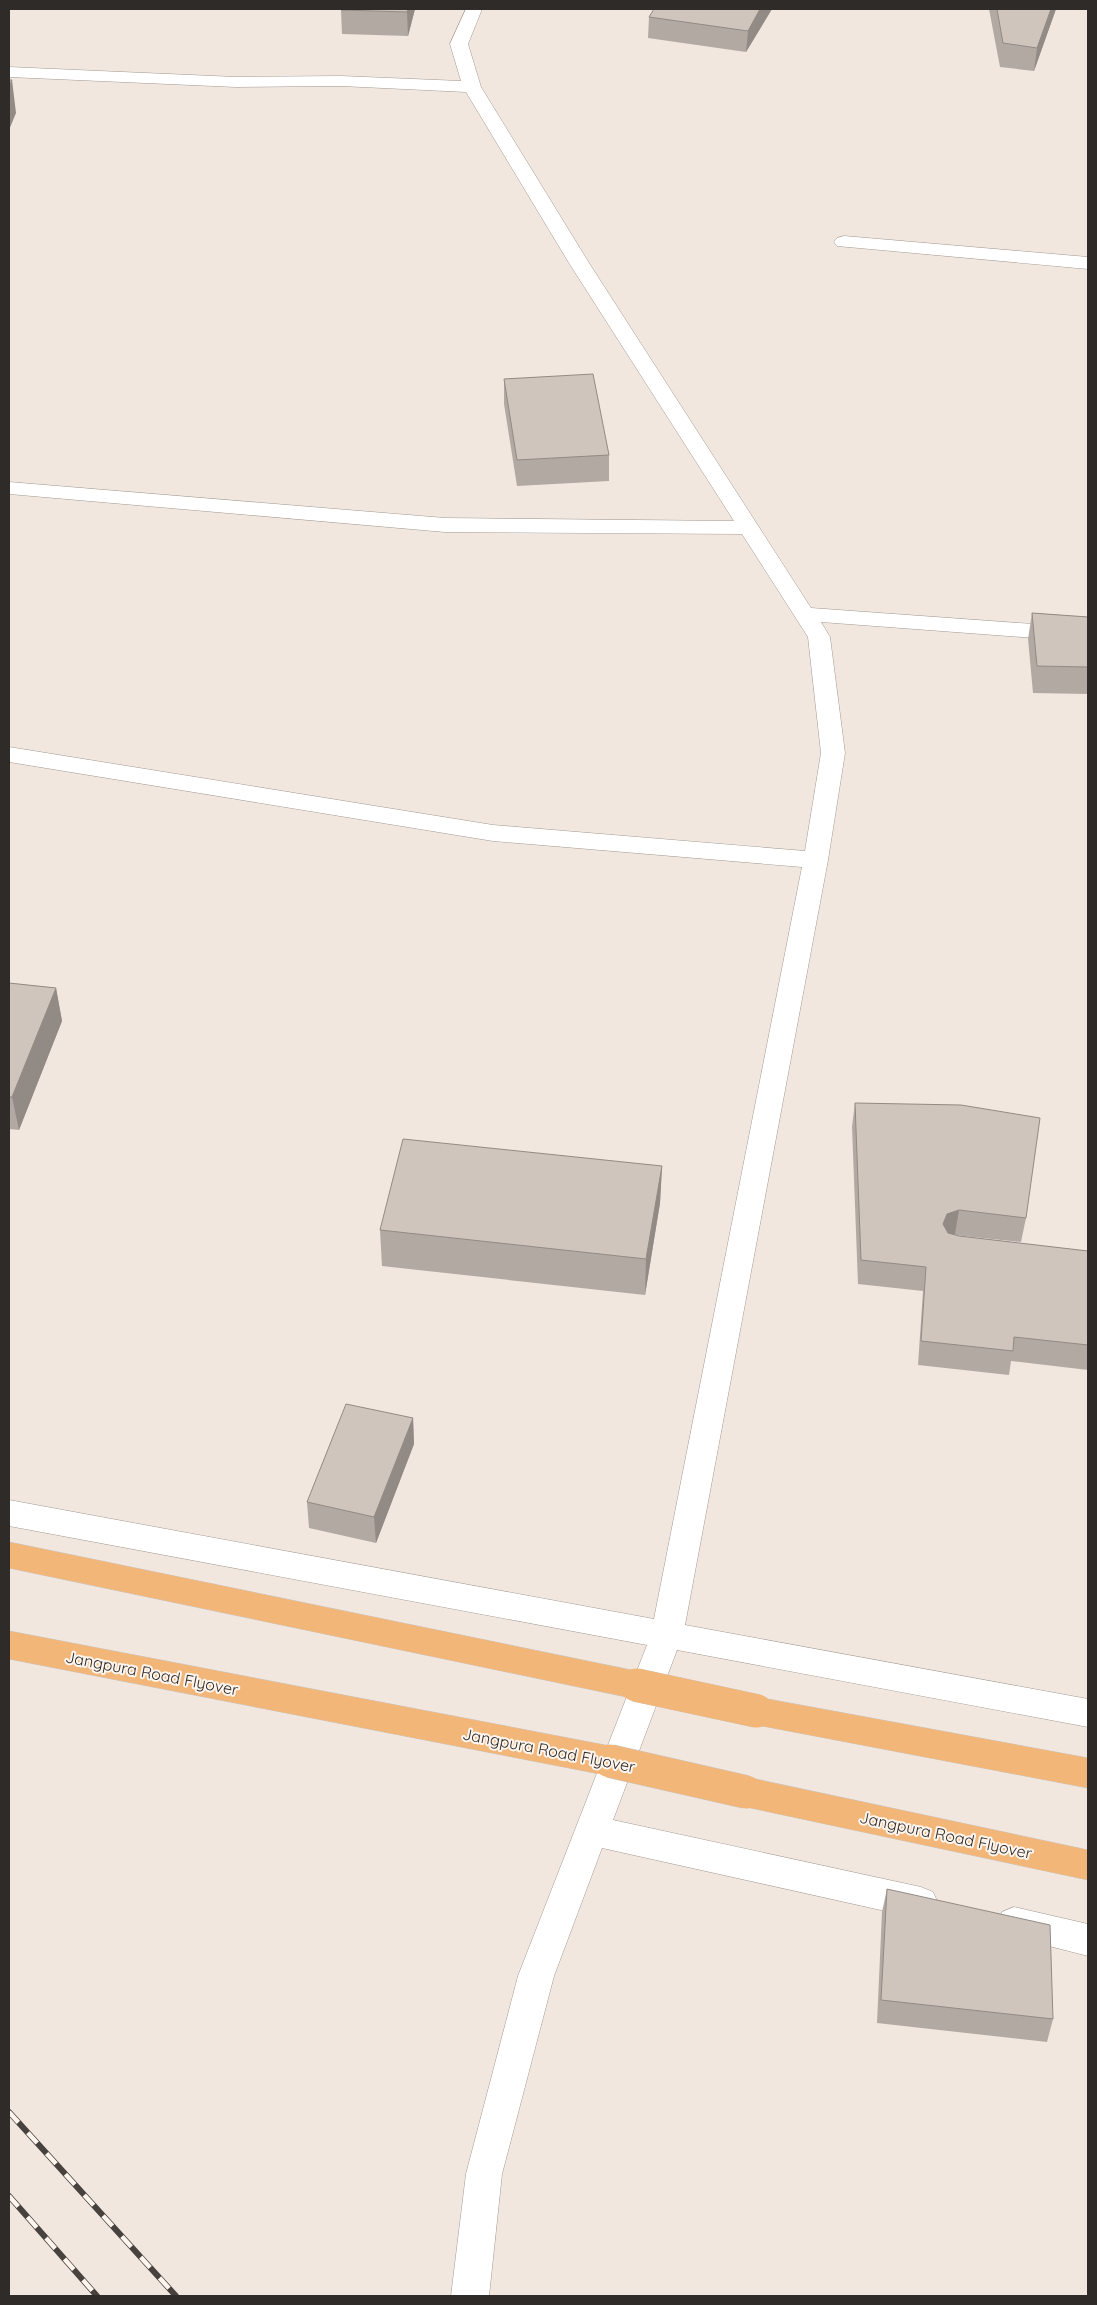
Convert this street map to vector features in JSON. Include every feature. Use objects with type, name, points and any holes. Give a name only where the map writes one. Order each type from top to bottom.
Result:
[{"type":"main road","points":[[9,1554],[748,1709],[1088,1773]]},
{"type":"main road","name":"Jangpura Road Flyover","points":[[9,1645],[610,1761],[1088,1865]]},
{"type":"street","points":[[470,2296],[486,2164],[536,1976],[666,1635],[816,860],[833,753],[819,637],[579,263],[472,87],[459,44],[474,9]]},
{"type":"street","points":[[9,72],[236,82],[341,82],[472,87]]},
{"type":"street","points":[[844,242],[1088,263]]},
{"type":"street","points":[[9,488],[445,524],[750,528]]},
{"type":"street","points":[[804,614],[1088,635]]},
{"type":"street","points":[[9,755],[493,832],[816,860]]},
{"type":"street","points":[[9,1512],[1088,1713]]},
{"type":"street","points":[[592,1831],[1088,1940]]},
{"type":"building","points":[[341,9],[408,9],[407,12]]},
{"type":"building","points":[[654,9],[760,9],[748,31],[649,17]]},
{"type":"building","points":[[997,9],[1051,9],[1037,48],[1003,43]]},
{"type":"building","points":[[593,374],[609,455],[517,460],[504,379]]},
{"type":"building","points":[[1032,613],[1088,617],[1088,667],[1037,666]]},
{"type":"building","points":[[9,983],[56,988],[12,1097],[9,1097]]},
{"type":"building","points":[[855,1103],[961,1105],[1040,1118],[1026,1218],[959,1210],[947,1214],[943,1224],[948,1233],[959,1236],[1088,1251],[1088,1345],[1014,1337],[1013,1351],[921,1341],[926,1267],[861,1260]]},
{"type":"building","points":[[403,1139],[662,1166],[646,1259],[380,1230]]},
{"type":"building","points":[[346,1404],[413,1418],[374,1517],[307,1502]]},
{"type":"building","points":[[887,1889],[1050,1925],[1053,2019],[881,2000]]},
{"type":"railway","points":[[9,2112],[176,2296]]},
{"type":"railway","points":[[9,2196],[97,2296]]}]
